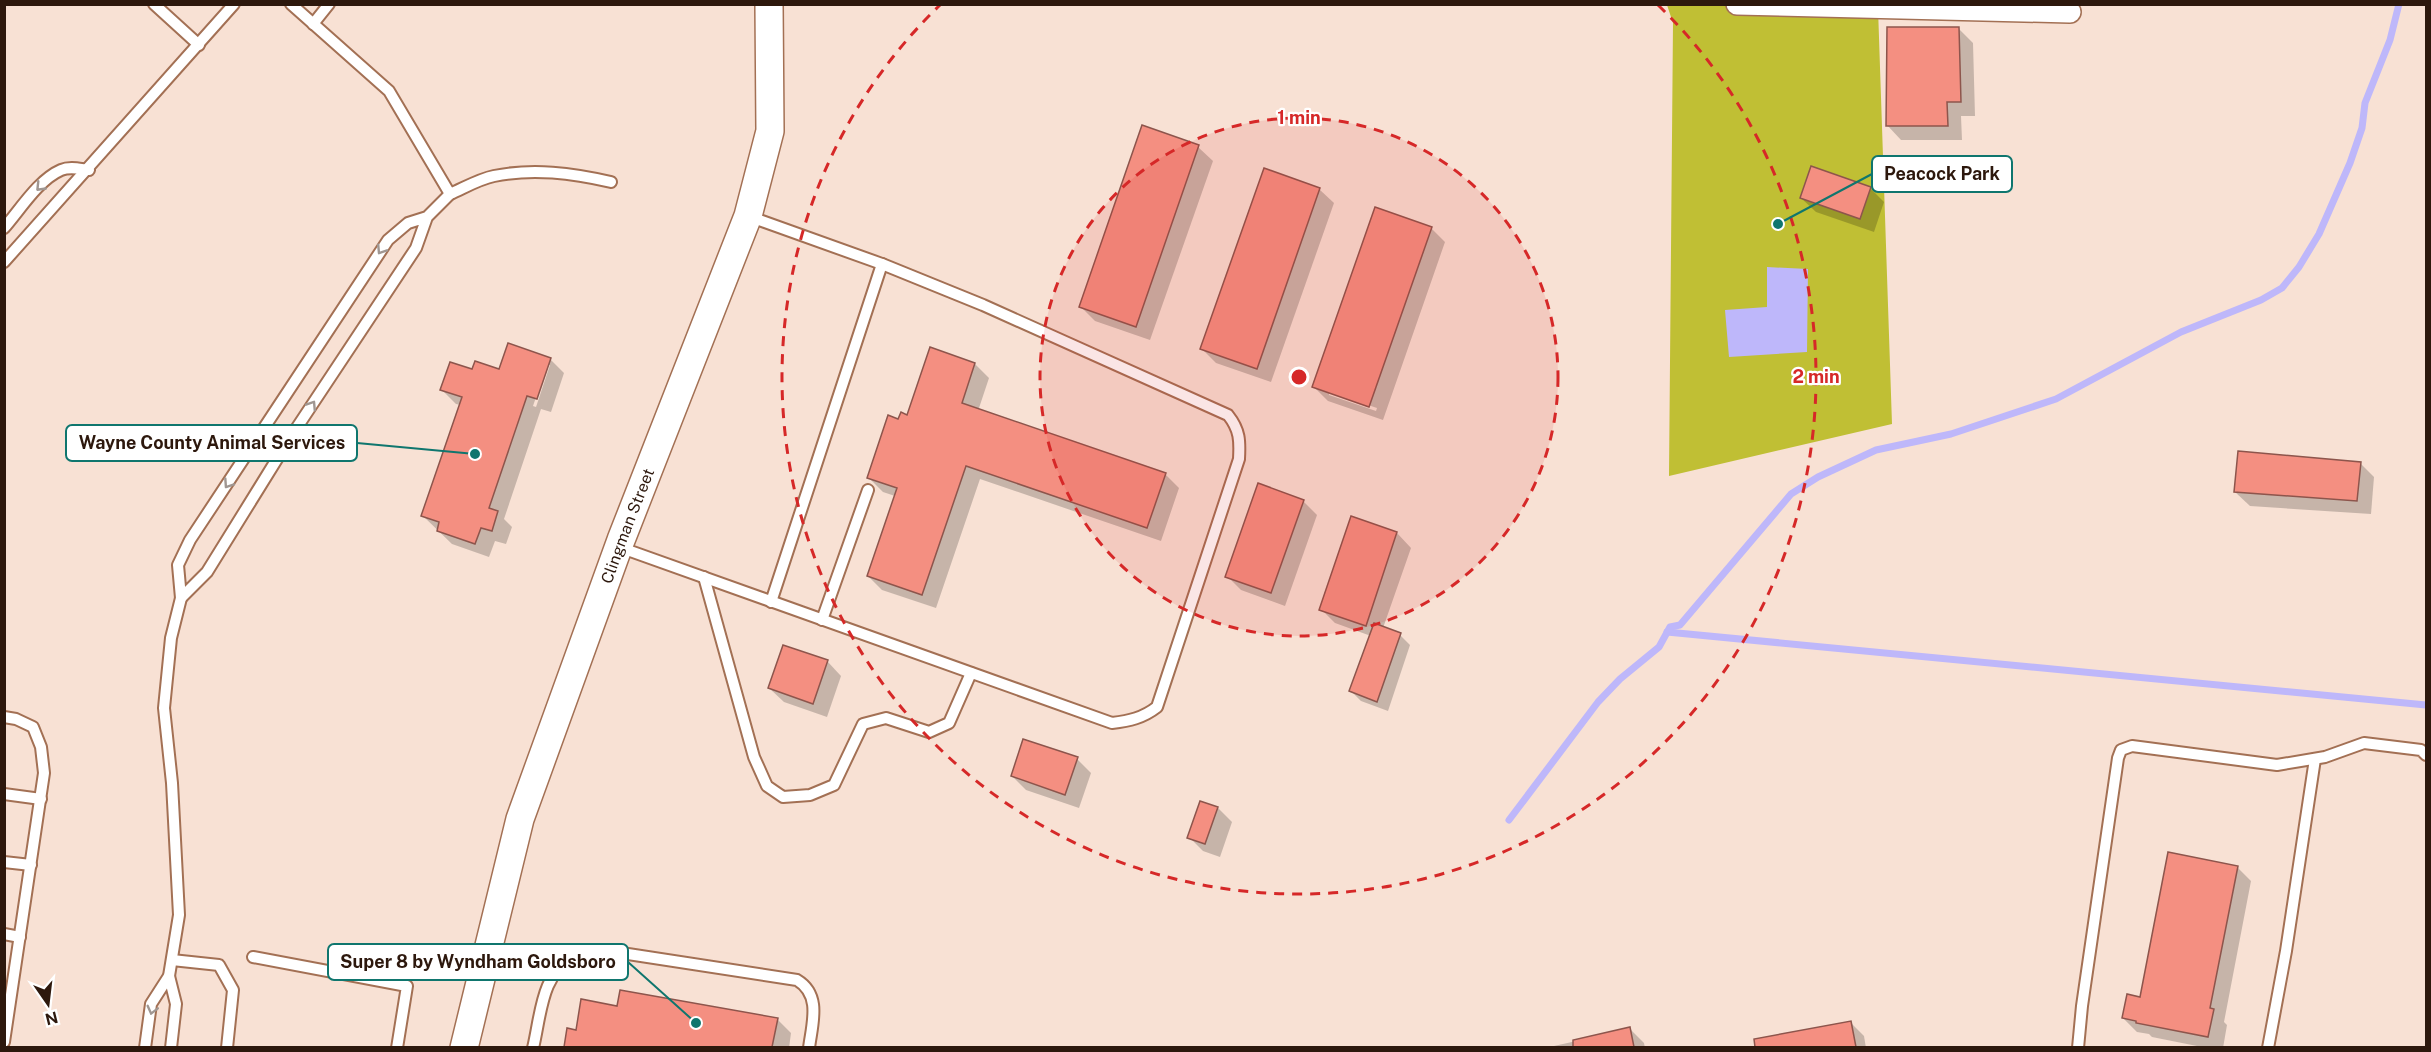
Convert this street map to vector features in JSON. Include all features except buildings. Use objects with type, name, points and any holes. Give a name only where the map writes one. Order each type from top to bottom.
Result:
[{"type":"street","name":"Clingman Street","points":[[464,1047],[520,819],[619,547],[748,216],[770,131],[769,4]]},
{"type":"street","points":[[1737,4],[2070,12]]},
{"type":"lane","points":[[154,4],[199,45]]},
{"type":"lane","points":[[4,262],[89,170],[234,4]]},
{"type":"lane","points":[[291,4],[389,91],[450,194]]},
{"type":"lane","points":[[313,24],[329,4]]},
{"type":"lane","points":[[4,228],[42,184],[60,170],[71,167],[89,170]]},
{"type":"lane","points":[[181,598],[207,572],[290,438],[416,248],[427,217],[450,194],[492,176],[530,172],[572,173],[610,182]]},
{"type":"lane","points":[[619,547],[1112,723],[1146,715],[1157,707],[1239,459],[1240,438],[1237,426],[1228,415],[983,305],[882,264],[748,216]]},
{"type":"lane","points":[[145,1047],[151,1004],[169,975],[179,915],[172,783],[164,708],[171,639],[181,598],[178,566],[190,540],[388,240],[408,223],[427,217]]},
{"type":"lane","points":[[771,602],[882,264]]},
{"type":"lane","points":[[822,620],[868,490]]},
{"type":"lane","points":[[704,577],[754,757],[767,786],[783,797],[810,795],[834,785],[863,724],[886,718],[929,732],[949,723],[971,673]]},
{"type":"lane","points":[[4,717],[16,719],[33,727],[41,747],[44,773],[20,937],[7,1004],[4,1041]]},
{"type":"lane","points":[[2078,1047],[2082,1006],[2121,750],[2132,746],[2277,765],[2315,759],[2364,743],[2421,750],[2427,755]]},
{"type":"lane","points":[[2268,1047],[2286,951],[2315,759]]},
{"type":"lane","points":[[4,794],[40,799]]},
{"type":"lane","points":[[4,862],[31,866]]},
{"type":"lane","points":[[4,934],[20,937]]},
{"type":"lane","points":[[533,1047],[548,981],[559,967],[576,956],[602,950],[797,980],[806,986],[813,997],[814,1009],[809,1047]]},
{"type":"lane","points":[[253,957],[407,986],[397,1047]]},
{"type":"lane","points":[[172,960],[219,964],[233,990],[226,1047]]},
{"type":"lane","points":[[169,975],[176,1004],[171,1047]]},
{"type":"shaded area","points":[[1667,5],[1878,8],[1892,424],[1669,476],[1673,23]]},
{"type":"shaded area","points":[[1767,267],[1808,269],[1807,352],[1729,357],[1725,310],[1767,307]]},
{"type":"waterway","points":[[1509,820],[1598,702],[1620,679],[1659,647],[1670,627],[1680,625],[1791,494],[1818,477],[1876,450],[1951,434],[2056,399],[2181,332],[2261,300],[2282,288],[2299,267],[2319,234],[2350,163],[2362,128],[2365,103],[2390,40],[2399,4]]},
{"type":"waterway","points":[[1667,632],[2426,705]]},
{"type":"place","name":"Peacock Park","points":[[1778,224]]},
{"type":"place","name":"Wayne County Animal Services","points":[[475,454]]},
{"type":"place","name":"Super 8 by Wyndham Goldsboro","points":[[696,1023]]}]
